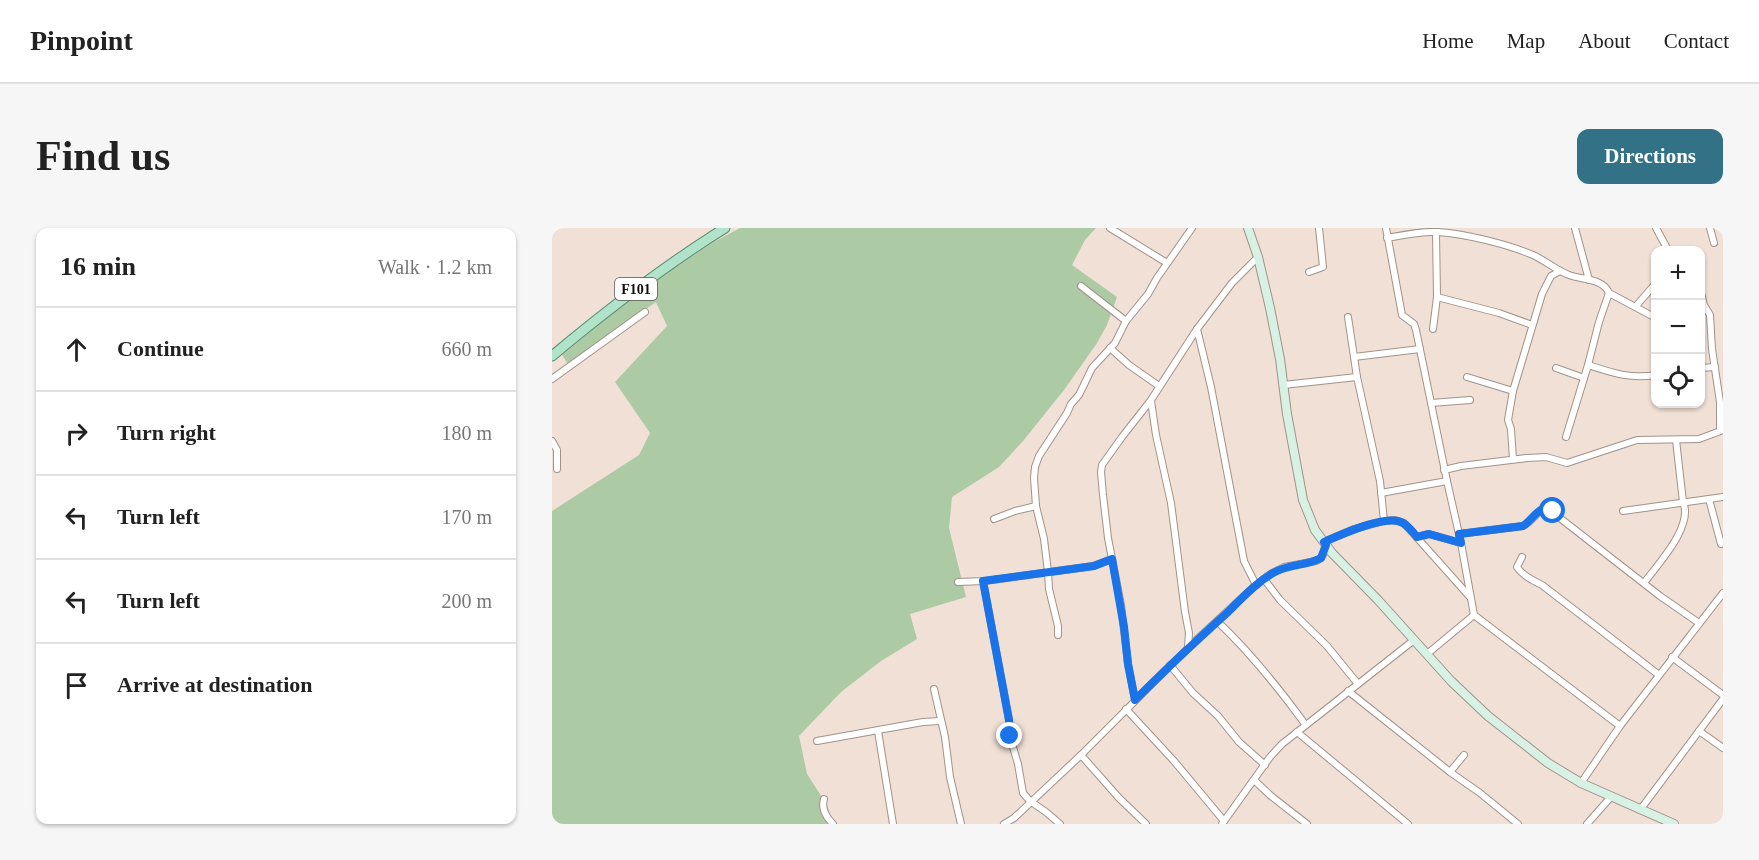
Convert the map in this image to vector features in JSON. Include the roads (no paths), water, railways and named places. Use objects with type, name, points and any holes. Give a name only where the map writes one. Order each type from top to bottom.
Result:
[{"type":"main road","name":"F101","points":[[552,356],[647,281],[725,228]]},
{"type":"street","points":[[1110,228],[1167,263]]},
{"type":"street","points":[[1058,635],[1049,589],[1044,539],[1036,506],[1034,478],[1038,456],[1079,395],[1092,368],[1118,337],[1126,321],[1148,294],[1192,228]]},
{"type":"street","points":[[1248,228],[1258,257],[1270,308],[1304,500],[1315,530],[1451,681],[1488,716],[1548,763],[1581,783],[1669,823]]},
{"type":"street","points":[[1309,272],[1323,267],[1319,228]]},
{"type":"street","points":[[1386,228],[1402,315],[1414,324],[1420,349],[1474,615],[1620,726]]},
{"type":"street","points":[[1575,228],[1589,280]]},
{"type":"street","points":[[1656,228],[1666,246]]},
{"type":"street","points":[[1710,228],[1714,243]]},
{"type":"street","points":[[1387,237],[1436,232],[1464,236],[1530,254],[1560,271],[1602,283],[1610,293],[1651,315]]},
{"type":"street","points":[[1433,329],[1437,297],[1436,232]]},
{"type":"street","points":[[1135,700],[1108,538],[1102,465],[1151,400],[1197,329],[1232,283],[1258,257]]},
{"type":"street","points":[[1513,459],[1508,420],[1513,392],[1546,283],[1551,276],[1560,271]]},
{"type":"street","points":[[1081,286],[1126,321]]},
{"type":"street","points":[[1635,306],[1651,288]]},
{"type":"street","points":[[1566,437],[1599,322],[1610,293]]},
{"type":"street","points":[[1437,297],[1499,313],[1532,325]]},
{"type":"street","points":[[1444,470],[1513,459],[1546,458],[1567,463],[1637,440],[1700,439],[1722,430],[1710,315],[1703,300]]},
{"type":"street","points":[[552,379],[645,312]]},
{"type":"street","points":[[1348,317],[1357,377],[1376,459],[1384,521]]},
{"type":"street","points":[[1197,329],[1211,387],[1244,561],[1256,585]]},
{"type":"street","points":[[1110,348],[1159,386]]},
{"type":"street","points":[[1354,357],[1420,349]]},
{"type":"street","points":[[1588,365],[1622,376],[1651,376]]},
{"type":"street","points":[[1705,368],[1715,367]]},
{"type":"street","points":[[1556,368],[1584,378]]},
{"type":"street","points":[[1283,385],[1357,377]]},
{"type":"street","points":[[1467,377],[1513,392]]},
{"type":"street","points":[[1151,400],[1152,416],[1171,503],[1189,633],[1188,647]]},
{"type":"street","points":[[1431,403],[1470,400]]},
{"type":"street","points":[[1144,410],[1152,416]]},
{"type":"street","points":[[1644,583],[1682,528],[1685,510],[1676,440]]},
{"type":"street","points":[[552,441],[557,450],[557,470]]},
{"type":"street","points":[[1381,493],[1447,481]]},
{"type":"street","points":[[1623,511],[1723,497]]},
{"type":"street","points":[[1709,499],[1721,544]]},
{"type":"street","points":[[993,519],[1036,506]]},
{"type":"street","points":[[1459,534],[1523,526],[1543,508],[1547,508],[1699,623]]},
{"type":"street","points":[[1004,824],[1014,818],[1081,755],[1188,647],[1256,585],[1284,567],[1321,558],[1325,543],[1354,529],[1384,521],[1395,520],[1404,523],[1471,598]]},
{"type":"street","points":[[1417,537],[1429,534],[1461,543]]},
{"type":"street","points":[[1522,557],[1518,569],[1659,675]]},
{"type":"street","points":[[958,582],[983,581],[1094,566],[1112,559]]},
{"type":"street","points":[[1264,579],[1280,600],[1327,646],[1358,684]]},
{"type":"street","points":[[983,581],[1012,746],[1023,793],[1060,824]]},
{"type":"street","points":[[1581,783],[1620,726],[1723,593]]},
{"type":"street","points":[[1427,654],[1474,615]]},
{"type":"street","points":[[1217,621],[1240,642],[1276,684],[1305,724]]},
{"type":"street","points":[[1189,633],[1198,638]]},
{"type":"street","points":[[1126,710],[1174,761],[1223,822],[1282,744],[1414,640]]},
{"type":"street","points":[[1640,810],[1723,697],[1672,657]]},
{"type":"street","points":[[1170,665],[1239,742],[1264,765]]},
{"type":"street","points":[[934,689],[961,824]]},
{"type":"street","points":[[1348,691],[1518,824]]},
{"type":"street","points":[[817,741],[940,721]]},
{"type":"street","points":[[878,731],[893,824]]},
{"type":"street","points":[[1699,731],[1723,748]]},
{"type":"street","points":[[1297,732],[1408,824]]},
{"type":"street","points":[[1081,755],[1119,798],[1146,824]]},
{"type":"street","points":[[1450,772],[1464,755]]},
{"type":"street","points":[[1254,780],[1307,824]]},
{"type":"street","points":[[1587,824],[1610,798]]},
{"type":"street","points":[[824,799],[822,804],[825,814],[833,824]]}]
